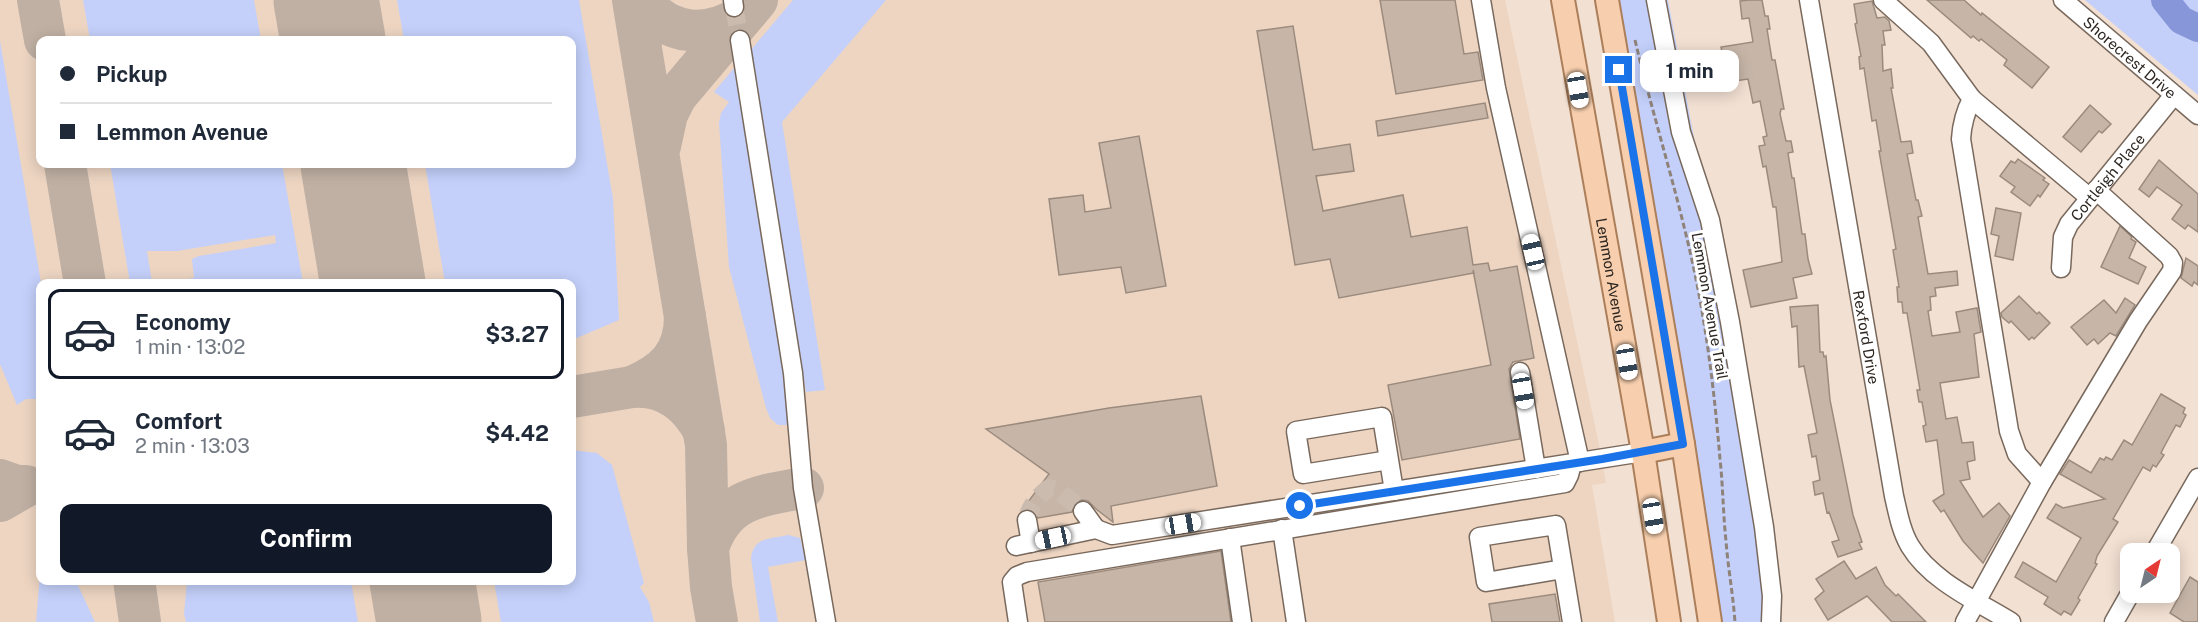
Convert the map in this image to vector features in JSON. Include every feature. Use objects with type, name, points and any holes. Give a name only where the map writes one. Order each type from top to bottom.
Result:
[{"type":"main road","name":"Lemmon Avenue","points":[[1563,0],[1643,452],[1670,622]]},
{"type":"main road","points":[[1607,0],[1683,444],[1710,622]]},
{"type":"main road","points":[[1643,452],[1683,444]]},
{"type":"street","points":[[1018,622],[1012,582],[1017,576],[1027,572],[1565,483],[1576,463],[1496,88],[1480,0]]},
{"type":"street","points":[[1656,0],[1681,132],[1710,220],[1730,322],[1764,527],[1772,596],[1771,622]]},
{"type":"street","name":"Rexford Drive","points":[[1809,0],[1894,496],[1904,533],[1921,561],[1936,575],[2011,622]]},
{"type":"street","points":[[1883,0],[1931,43],[1972,99],[2169,256],[2173,263],[2172,271],[2138,321],[2042,482],[1965,622]]},
{"type":"street","name":"Shorecrest Drive","points":[[2062,0],[2198,115]]},
{"type":"street","points":[[740,40],[793,373],[803,488],[826,622]]},
{"type":"street","name":"Cortleigh Place","points":[[2061,268],[2063,237],[2068,224],[2174,95]]},
{"type":"street","points":[[1972,99],[1965,111],[1961,139],[2009,431],[2017,454],[2042,482]]},
{"type":"street","points":[[1520,372],[1536,469]]},
{"type":"street","points":[[1389,460],[1303,474],[1296,431],[1382,417],[1389,460],[1394,491]]},
{"type":"street","points":[[1027,520],[1024,544],[1096,529],[1112,535],[1643,452]]},
{"type":"street","points":[[2160,543],[2198,478]]},
{"type":"street","points":[[1083,510],[1096,529]]},
{"type":"street","points":[[1563,569],[1486,582],[1479,537],[1556,525],[1572,622]]},
{"type":"street","points":[[1282,529],[1296,622]]},
{"type":"street","points":[[1230,538],[1242,622]]},
{"type":"street","points":[[2114,622],[2125,603]]},
{"type":"path","name":"Lemmon Avenue Trail","points":[[1633,33],[1650,108],[1689,243],[1699,294],[1717,427],[1735,622]]},
{"type":"shaded area","points":[[0,0],[1505,0],[1602,459],[1606,483],[1592,485],[1615,622],[0,622]]},
{"type":"shaded area","points":[[83,0],[254,0],[260,36],[89,36]]},
{"type":"shaded area","points":[[397,0],[579,0],[613,199],[619,320],[576,338],[576,279],[444,279],[426,168],[576,168],[576,36],[403,36]]},
{"type":"shaded area","points":[[793,0],[886,0],[782,122],[825,390],[806,392],[749,52]]},
{"type":"shaded area","points":[[1618,0],[1668,0],[1748,424],[1782,622],[1721,622]]},
{"type":"shaded area","points":[[2085,0],[2198,0],[2198,95]]},
{"type":"shaded area","points":[[0,41],[40,279],[36,279],[36,399],[26,399],[17,405],[0,364]]},
{"type":"shaded area","points":[[734,68],[762,228],[791,425],[778,425],[770,418],[766,408],[729,267],[719,123],[721,113],[729,102],[714,92]]},
{"type":"shaded area","points":[[111,168],[283,168],[302,279],[188,279],[194,278],[192,259],[276,243],[275,235],[177,251],[147,251],[151,279],[129,279]]},
{"type":"shaded area","points":[[576,450],[597,453],[612,465],[644,583],[640,587],[649,602],[654,622],[501,622],[495,585],[576,585]]},
{"type":"shaded area","points":[[788,535],[800,538],[806,560],[768,567],[778,622],[760,622],[751,558],[753,551],[764,540]]},
{"type":"shaded area","points":[[39,585],[78,585],[95,622],[36,622]]},
{"type":"shaded area","points":[[187,585],[352,585],[358,622],[186,622],[184,614]]},
{"type":"building","points":[[1380,0],[1455,0],[1464,54],[1478,52],[1483,80],[1396,94]]},
{"type":"building","points":[[1762,0],[1765,16],[1768,16],[1770,29],[1767,29],[1772,60],[1775,60],[1784,109],[1781,109],[1780,114],[1786,141],[1791,141],[1793,152],[1788,153],[1802,234],[1805,234],[1812,274],[1793,278],[1797,298],[1751,307],[1743,270],[1782,262],[1776,207],[1773,207],[1766,166],[1763,167],[1759,146],[1765,145],[1763,137],[1767,136],[1760,101],[1753,103],[1748,79],[1728,82],[1721,47],[1753,42],[1749,18],[1742,19],[1740,1]]},
{"type":"building","points":[[1927,0],[1964,0],[2049,67],[2032,88],[2004,65],[2007,60],[1981,39],[1979,41],[1973,36],[1971,38]]},
{"type":"building","points":[[1872,1],[1877,18],[1885,17],[1889,21],[1891,30],[1883,31],[1885,45],[1882,45],[1883,71],[1891,69],[1893,88],[1891,88],[1901,142],[1911,141],[1913,153],[1907,154],[1916,200],[1918,200],[1922,216],[1918,217],[1928,274],[1957,271],[1958,285],[1935,288],[1936,296],[1930,297],[1931,310],[1928,311],[1932,336],[1960,332],[1956,312],[1977,308],[1981,332],[1974,334],[1979,377],[1940,383],[1946,419],[1957,417],[1962,443],[1973,442],[1975,460],[1967,462],[1970,479],[1960,481],[1983,517],[1999,503],[2010,516],[1983,563],[1963,541],[1944,510],[1941,512],[1933,501],[1944,494],[1937,440],[1926,442],[1923,426],[1926,425],[1922,402],[1919,402],[1917,390],[1920,390],[1907,313],[1903,313],[1902,302],[1898,302],[1897,287],[1899,287],[1893,250],[1896,249],[1876,120],[1872,121],[1864,68],[1860,69],[1859,57],[1861,56],[1854,4]]},
{"type":"building","points":[[1293,26],[1313,150],[1350,144],[1354,171],[1316,176],[1323,211],[1403,195],[1411,237],[1467,227],[1473,265],[1488,263],[1490,271],[1517,266],[1534,358],[1513,362],[1509,369],[1520,439],[1402,460],[1388,385],[1491,365],[1474,273],[1339,298],[1330,259],[1295,265],[1257,31]]},
{"type":"building","points":[[1485,103],[1488,118],[1378,136],[1376,121]]},
{"type":"building","points":[[2090,105],[2111,124],[2102,133],[2099,131],[2081,152],[2063,137]]},
{"type":"building","points":[[1139,136],[1166,286],[1126,293],[1121,267],[1059,275],[1049,199],[1083,195],[1085,212],[1111,208],[1099,143]]},
{"type":"building","points":[[2018,159],[2045,178],[2043,180],[2049,184],[2030,206],[2011,192],[2015,187],[2000,176],[2011,161],[2015,163]]},
{"type":"building","points":[[2159,160],[2198,194],[2198,232],[2188,225],[2185,229],[2172,219],[2182,205],[2157,187],[2149,197],[2139,189]]},
{"type":"building","points":[[1996,208],[2021,213],[2013,260],[1995,256],[1999,236],[1991,234]]},
{"type":"building","points":[[2120,226],[2136,242],[2129,258],[2146,267],[2138,284],[2101,267]]},
{"type":"building","points":[[2186,258],[2198,266],[2198,285],[2194,282],[2192,286],[2181,278]]},
{"type":"building","points":[[2019,296],[2050,323],[2034,339],[2032,337],[2029,340],[2011,321],[2009,323],[2002,317],[2001,313]]},
{"type":"building","points":[[2125,298],[2135,305],[2116,336],[2110,333],[2098,344],[2094,339],[2087,345],[2071,327],[2104,300],[2116,313]]},
{"type":"building","points":[[1818,305],[1820,352],[1823,352],[1824,357],[1826,356],[1830,400],[1853,515],[1862,542],[1859,543],[1862,549],[1838,557],[1832,542],[1839,540],[1829,512],[1827,513],[1823,493],[1815,495],[1813,482],[1820,480],[1816,456],[1812,457],[1808,435],[1817,433],[1804,366],[1799,367],[1797,326],[1792,327],[1790,307]]},
{"type":"building","points":[[2161,394],[2185,408],[2183,413],[2186,415],[2180,427],[2176,425],[2161,453],[2164,455],[2156,467],[2153,465],[2150,471],[2143,467],[2113,519],[2118,522],[2097,556],[2095,563],[2097,564],[2078,598],[2080,600],[2071,615],[2064,611],[2061,615],[2044,604],[2048,597],[2015,577],[2023,562],[2056,582],[2081,538],[2047,518],[2056,504],[2063,508],[2105,499],[2060,474],[2069,460],[2091,473],[2100,458],[2104,460],[2106,457],[2112,460],[2124,440],[2132,445]]},
{"type":"building","points":[[1201,396],[1217,486],[1111,506],[1113,522],[1088,501],[1082,500],[1076,502],[1072,512],[1038,518],[1031,510],[1022,510],[1049,474],[986,429],[1109,408]]},
{"type":"building","points":[[1221,551],[1231,622],[1045,622],[1038,582]]},
{"type":"building","points":[[1844,561],[1856,579],[1876,567],[1885,585],[1896,596],[1898,594],[1926,622],[1892,622],[1867,596],[1828,620],[1815,599],[1824,591],[1816,579]]},
{"type":"building","points":[[2190,577],[2198,582],[2198,622],[2184,622],[2170,613],[2176,603],[2180,603],[2180,595]]},
{"type":"building","points":[[1555,594],[1560,622],[1492,622],[1489,604]]},
{"type":"waterway","points":[[2165,0],[2181,20],[2198,28]]},
{"type":"taxiway","points":[[38,0],[44,36]]},
{"type":"taxiway","points":[[633,0],[706,445],[708,548],[717,622]]},
{"type":"taxiway","points":[[641,0],[664,21],[690,30],[717,28],[745,14]]},
{"type":"taxiway","points":[[660,146],[667,114],[676,96],[757,0]]},
{"type":"taxiway","points":[[66,168],[84,279]]},
{"type":"taxiway","points":[[685,316],[681,342],[671,361],[644,382],[632,387],[655,389],[675,397],[691,412],[704,431]]},
{"type":"taxiway","points":[[576,396],[632,387]]},
{"type":"taxiway","points":[[0,480],[17,486],[26,486],[0,501]]},
{"type":"taxiway","points":[[708,548],[723,519],[733,510],[757,498],[803,488]]},
{"type":"taxiway","points":[[135,585],[140,622]]},
{"type":"runway","points":[[326,0],[332,36]]},
{"type":"runway","points":[[354,168],[372,279]]},
{"type":"runway","points":[[423,585],[429,622]]},
{"type":"tunnel","points":[[734,7],[740,40]]},
{"type":"tunnel","points":[[1027,520],[1029,511],[1035,502],[1049,488],[1059,491],[1083,511]]},
{"type":"route","points":[[1300,506],[1572,464],[1683,444],[1619,70]]}]
